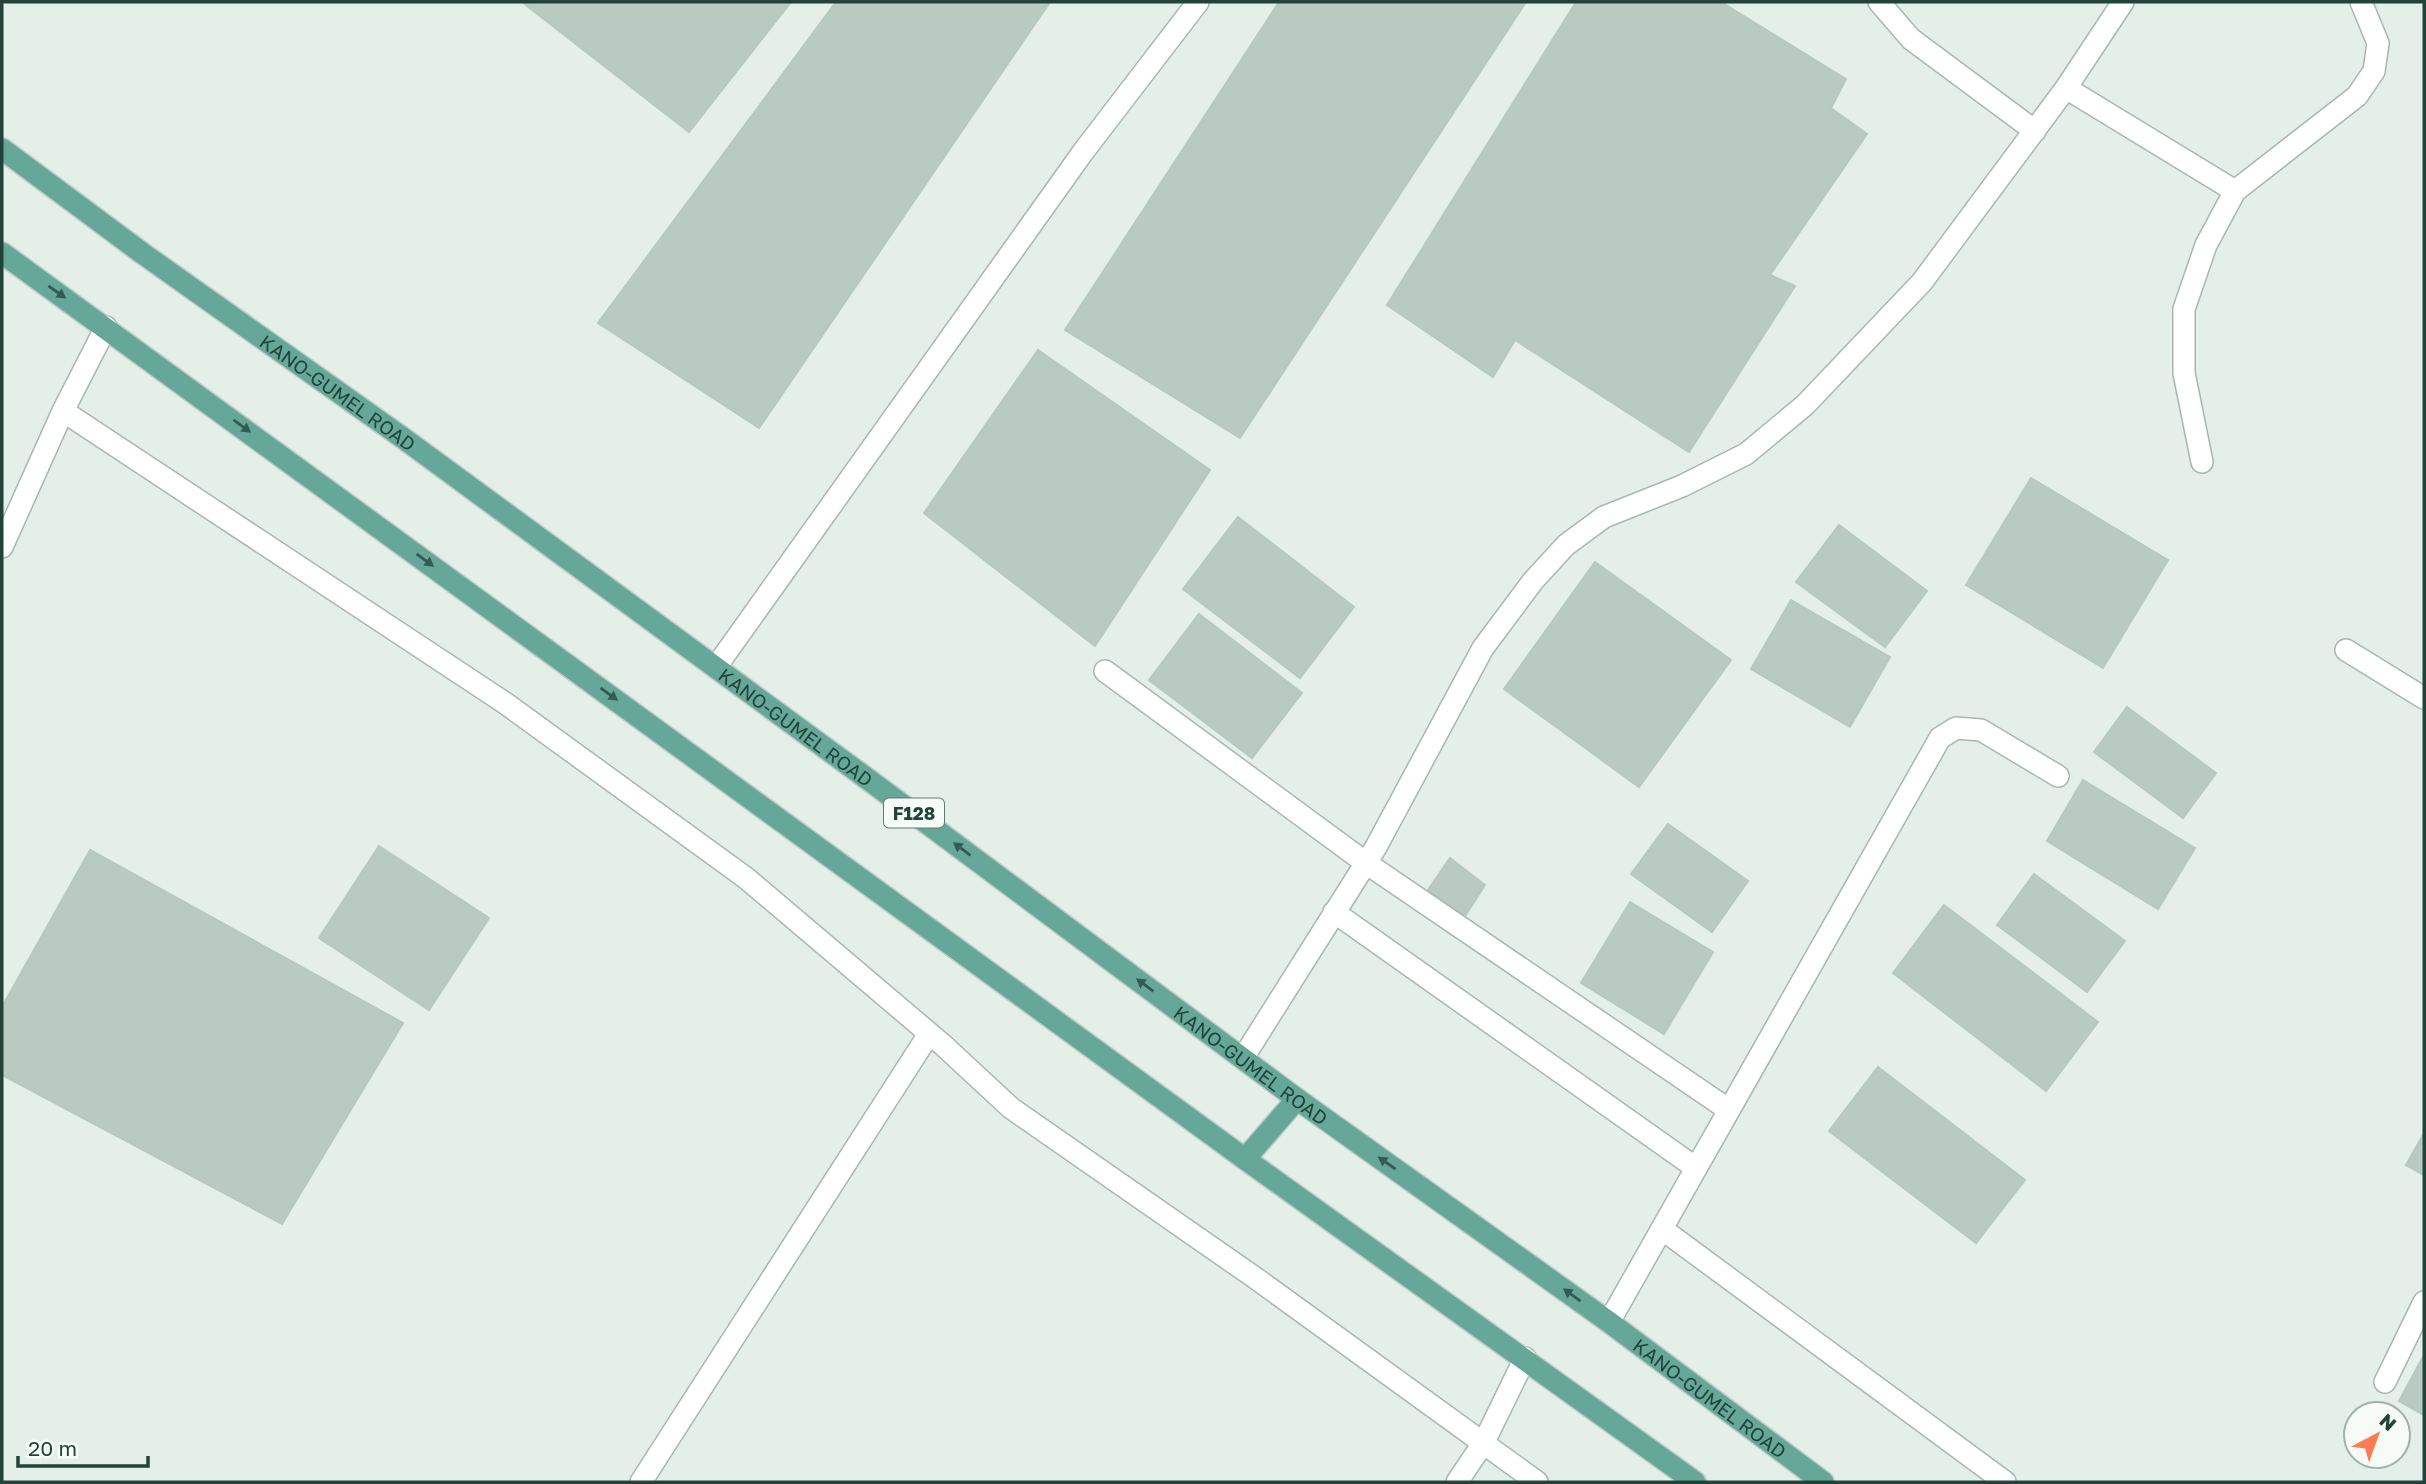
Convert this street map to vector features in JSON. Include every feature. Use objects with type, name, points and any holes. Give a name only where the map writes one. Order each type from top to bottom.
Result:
[{"type":"main road","name":"KANO-GUMEL ROAD","points":[[2,149],[142,253],[403,438],[1297,1099],[1609,1322],[1824,1482]]},
{"type":"main road","points":[[2,253],[1245,1159],[1695,1482]]},
{"type":"main road","points":[[1245,1159],[1297,1099]]},
{"type":"street","points":[[716,667],[1083,152],[1198,2]]},
{"type":"street","points":[[1879,2],[1911,38],[2035,131]]},
{"type":"street","points":[[1243,1058],[1366,863],[1483,648],[1541,572],[1566,545],[1604,517],[1682,486],[1746,454],[1804,405],[1922,282],[2066,88],[2123,2]]},
{"type":"street","points":[[2202,462],[2184,373],[2184,309],[2206,245],[2235,191],[2357,96],[2374,71],[2378,43],[2361,2]]},
{"type":"street","points":[[2066,88],[2235,191]]},
{"type":"street","points":[[2,547],[63,411],[106,327]]},
{"type":"street","points":[[63,411],[505,703],[746,878],[929,1034],[1011,1108],[1265,1285],[1537,1482]]},
{"type":"street","points":[[2346,650],[2424,698]]},
{"type":"street","points":[[1105,671],[1366,863],[1729,1110]]},
{"type":"street","points":[[1609,1322],[1940,738],[1956,728],[1982,730],[2059,776]]},
{"type":"street","points":[[1334,912],[1696,1168]]},
{"type":"street","points":[[641,1482],[929,1034]]},
{"type":"street","points":[[1662,1229],[2006,1482]]},
{"type":"street","points":[[2385,1382],[2424,1302]]},
{"type":"street","points":[[1457,1482],[1484,1442],[1525,1358]]},
{"type":"building","points":[[522,2],[791,2],[689,132]]},
{"type":"building","points":[[836,2],[1050,2],[759,428],[598,323]]},
{"type":"building","points":[[1279,2],[1526,2],[1240,438],[1065,330]]},
{"type":"building","points":[[1576,2],[1721,2],[1846,79],[1831,108],[1867,134],[1770,275],[1795,286],[1689,452],[1515,340],[1493,377],[1387,305]]},
{"type":"building","points":[[1038,350],[1210,470],[1095,646],[924,513]]},
{"type":"building","points":[[2031,478],[2168,560],[2103,668],[1966,585]]},
{"type":"building","points":[[1238,517],[1354,607],[1300,678],[1183,589]]},
{"type":"building","points":[[1839,525],[1927,591],[1885,647],[1796,582]]},
{"type":"building","points":[[1595,562],[1731,660],[1639,787],[1504,689]]},
{"type":"building","points":[[1791,600],[1890,657],[1850,727],[1751,669]]},
{"type":"building","points":[[1199,614],[1302,693],[1252,758],[1149,680]]},
{"type":"building","points":[[2127,707],[2216,773],[2183,818],[2094,752]]},
{"type":"building","points":[[2083,780],[2195,848],[2158,909],[2047,841]]},
{"type":"building","points":[[1668,824],[1748,881],[1712,932],[1631,874]]},
{"type":"building","points":[[379,846],[489,918],[429,1010],[319,938]]},
{"type":"building","points":[[90,850],[403,1023],[282,1224],[2,1075],[2,1007]]},
{"type":"building","points":[[1450,858],[1485,885],[1465,916],[1428,890]]},
{"type":"building","points":[[2034,874],[2125,941],[2087,992],[1997,925]]},
{"type":"building","points":[[1630,902],[1713,952],[1664,1034],[1581,983]]},
{"type":"building","points":[[1944,905],[2098,1022],[2046,1091],[1893,973]]},
{"type":"building","points":[[1878,1067],[2025,1180],[1976,1243],[1829,1131]]},
{"type":"building","points":[[2424,1133],[2424,1175],[2406,1165]]},
{"type":"building","points":[[2424,1355],[2424,1415],[2412,1408],[2412,1400],[2400,1400]]}]
